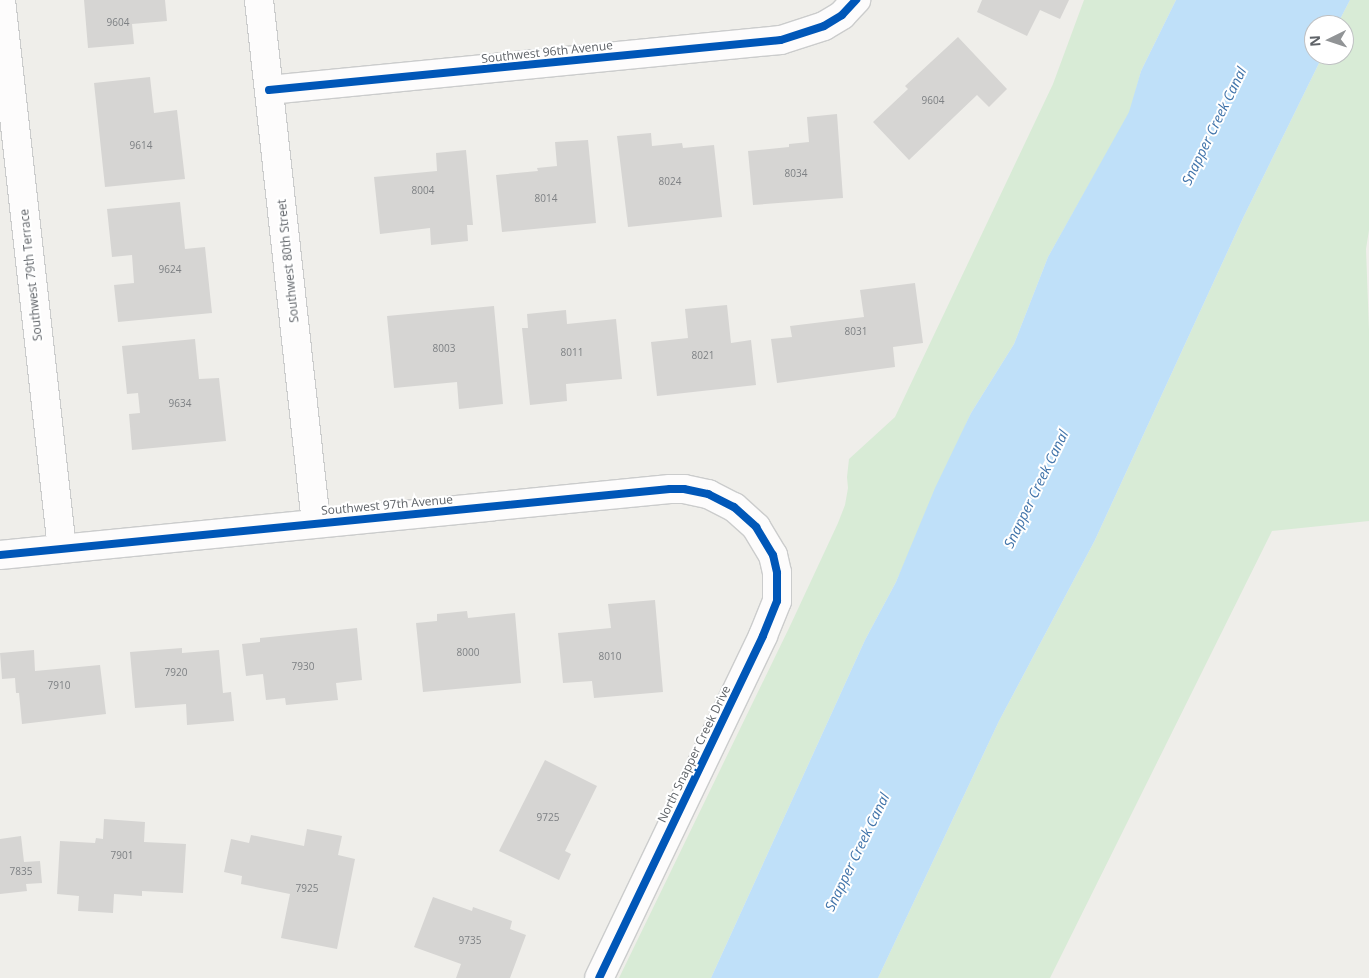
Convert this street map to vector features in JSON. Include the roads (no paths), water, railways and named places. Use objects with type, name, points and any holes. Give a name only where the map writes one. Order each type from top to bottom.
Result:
[{"type":"street","name":"Southwest 79th Terrace","points":[[1,0],[62,549]]},
{"type":"street","name":"Southwest 80th Street","points":[[259,0],[316,523]]},
{"type":"street","name":"Southwest 96th Avenue","points":[[269,90],[767,42],[794,37],[824,26],[842,15],[856,0]]},
{"type":"street","name":"Southwest 97th Avenue","points":[[0,555],[316,523],[684,489],[708,494],[734,507],[762,534]]},
{"type":"street","name":"North Snapper Creek Drive","points":[[599,978],[771,618],[777,601],[777,573],[773,555],[762,534]]},
{"type":"water","name":"Snapper Creek Canal","points":[[1176,0],[1350,0],[1342,15],[1304,15],[1304,65],[1318,65],[1243,218],[1095,540],[999,721],[878,978],[711,978],[865,640],[896,582],[935,488],[971,413],[1014,344],[1048,257],[1129,112],[1141,71]]}]
